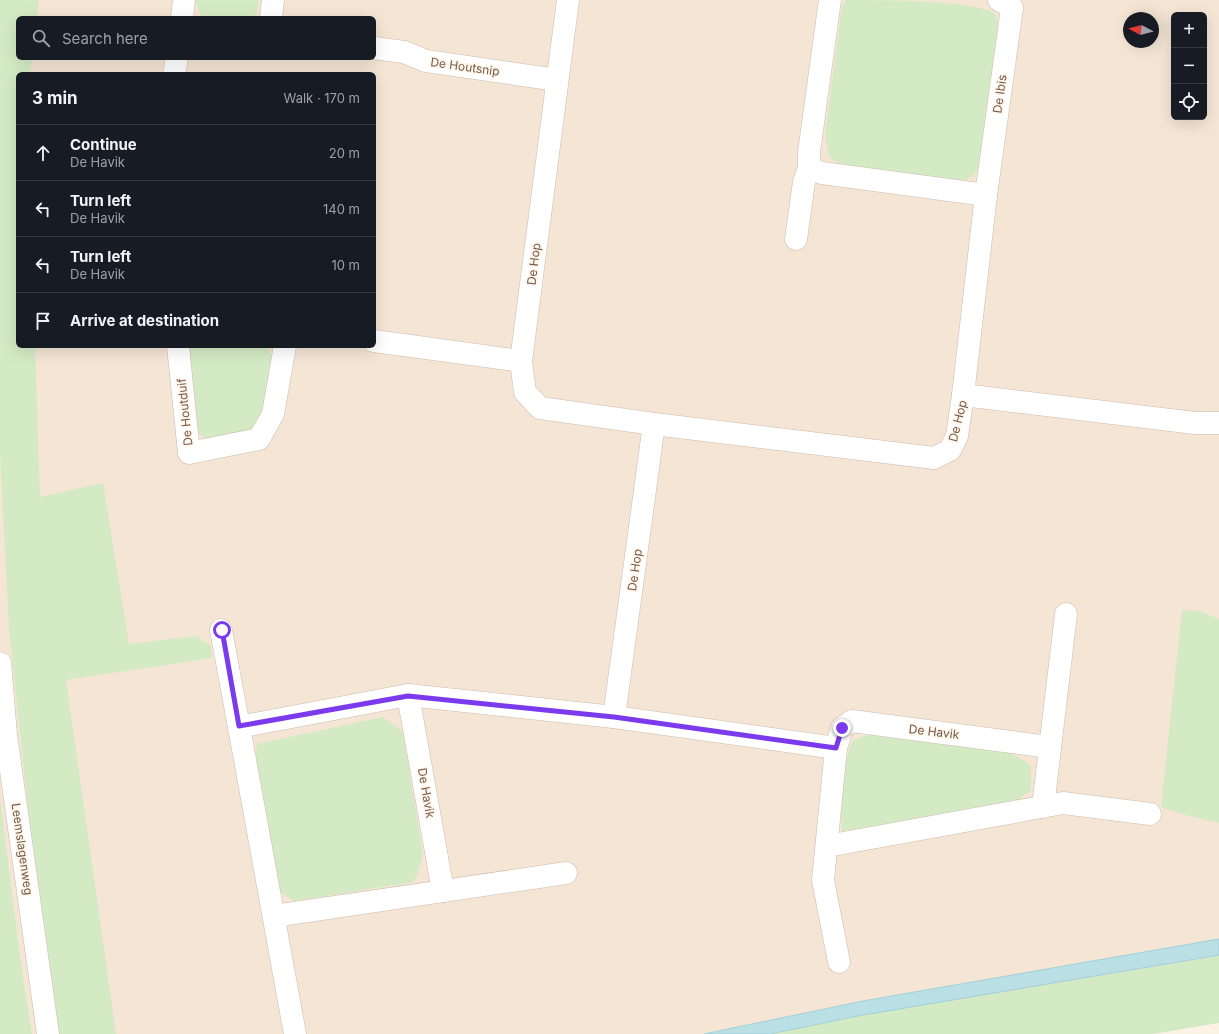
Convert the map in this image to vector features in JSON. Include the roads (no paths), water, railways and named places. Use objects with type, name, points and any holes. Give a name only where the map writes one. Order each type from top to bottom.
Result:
[{"type":"street","points":[[182,16],[184,0]]},
{"type":"street","points":[[271,16],[273,0]]},
{"type":"street","name":"De Hop","points":[[568,0],[521,361],[525,392],[540,408],[654,424],[934,458],[950,450],[957,436],[963,395],[1194,423],[1219,423]]},
{"type":"street","points":[[796,238],[804,182],[809,168],[809,152],[830,0]]},
{"type":"street","name":"De Ibis","points":[[963,395],[986,195],[1012,8],[999,0]]},
{"type":"street","name":"De Houtsnip","points":[[376,48],[404,52],[426,61],[557,80]]},
{"type":"street","points":[[174,72],[177,60]]},
{"type":"street","points":[[809,168],[822,173],[986,195]]},
{"type":"street","points":[[376,341],[521,361]]},
{"type":"street","name":"De Houtduif","points":[[178,348],[189,453],[259,439],[273,414],[285,348]]},
{"type":"street","name":"De Hop","points":[[614,717],[654,424]]},
{"type":"street","points":[[1042,807],[1066,614]]},
{"type":"street","points":[[222,630],[295,1034]]},
{"type":"street","name":"Leemslagenweg","points":[[0,663],[6,735],[48,1034]]},
{"type":"street","points":[[239,726],[408,696],[614,717],[836,748]]},
{"type":"street","name":"De Havik","points":[[408,696],[443,891]]},
{"type":"street","name":"De Havik","points":[[839,962],[823,880],[836,748],[842,728],[852,721],[1049,747]]},
{"type":"street","points":[[826,846],[1063,803],[1150,814]]},
{"type":"street","points":[[274,916],[566,873]]},
{"type":"water","points":[[1219,939],[1219,955],[858,1016],[770,1034],[704,1034],[863,1001]]}]
